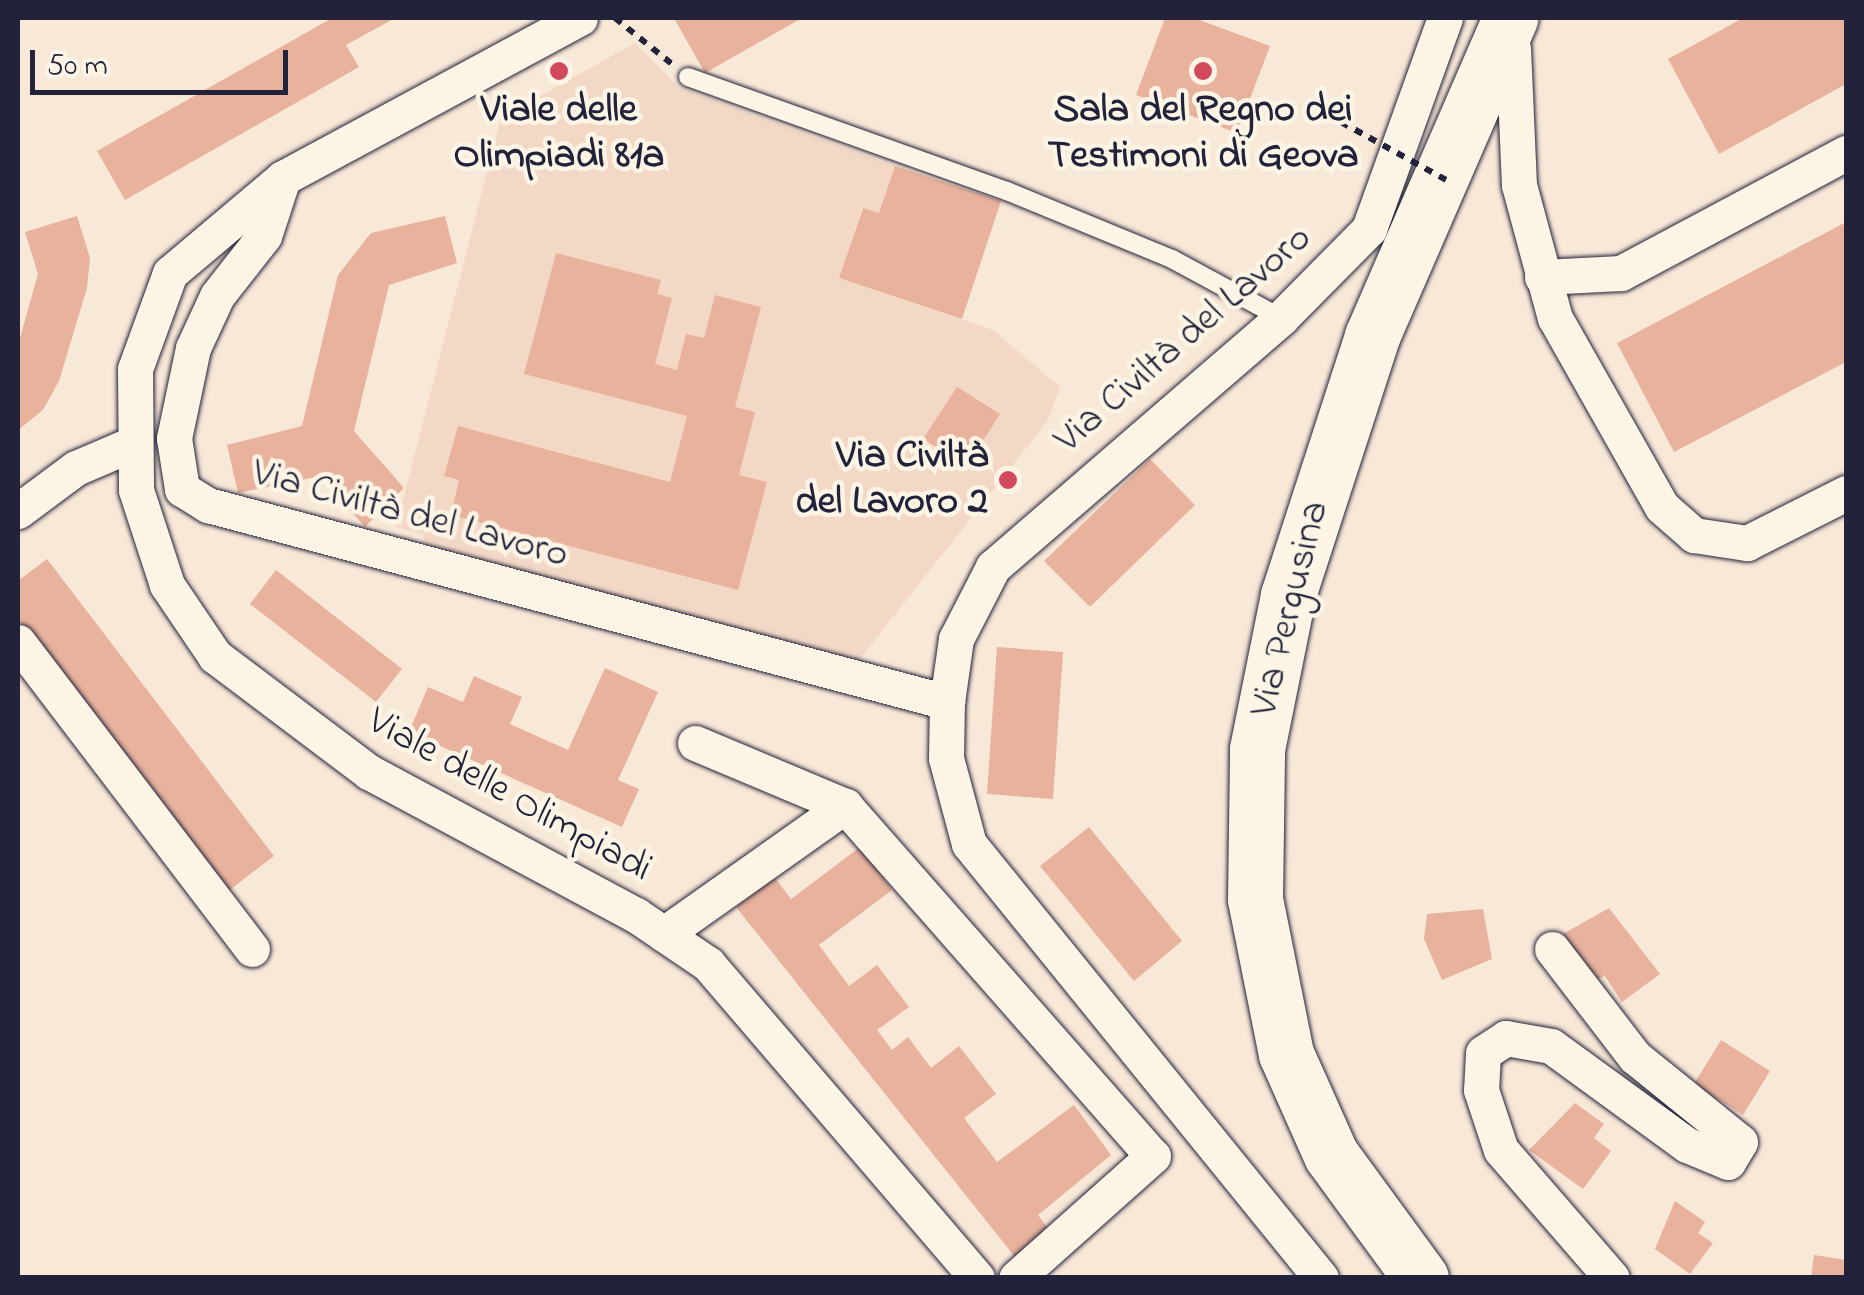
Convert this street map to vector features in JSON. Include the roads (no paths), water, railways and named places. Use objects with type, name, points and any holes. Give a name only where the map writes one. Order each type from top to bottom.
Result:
[{"type":"main road","name":"Via Pergusina","points":[[1421,1278],[1331,1155],[1286,1054],[1265,972],[1252,822],[1257,749],[1301,553],[1425,167],[1475,108],[1519,28]]},
{"type":"street","name":"Viale delle Olimpiadi","points":[[580,18],[283,178],[170,273],[135,368],[132,444],[136,490],[167,585],[214,656],[369,772],[664,934],[708,964],[977,1278]]},
{"type":"street","name":"Via Civiltà del Lavoro","points":[[1320,1278],[969,844],[946,758],[946,702],[956,640],[994,567],[1335,268],[1425,167],[1444,18]]},
{"type":"street","points":[[1519,28],[1519,185],[1542,277],[1634,463],[1694,535],[1747,542],[1846,493]]},
{"type":"street","points":[[1542,277],[1621,273],[1846,153]]},
{"type":"street","name":"Via Civiltà del Lavoro","points":[[283,178],[264,236],[217,296],[193,348],[174,438],[182,489],[208,506],[946,702]]},
{"type":"street","points":[[1301,553],[1366,302],[1361,276],[1335,268]]},
{"type":"street","points":[[18,511],[76,468],[132,444]]},
{"type":"street","points":[[18,642],[252,948]]},
{"type":"street","points":[[696,743],[845,806],[1153,1156],[1016,1278]]},
{"type":"street","name":"Viale delle Olimpiadi","points":[[664,934],[845,806]]},
{"type":"street","points":[[1552,949],[1635,1057],[1740,1142],[1737,1160],[1711,1157],[1550,1046],[1506,1038],[1483,1053],[1480,1090],[1501,1150],[1612,1278]]},
{"type":"lane","points":[[688,76],[1025,198],[1172,259],[1281,318]]},
{"type":"place","name":"Viale delle Olimpiadi 81a","points":[[559,71]]},
{"type":"place","name":"Sala del Regno dei Testimoni di Geova","points":[[1203,71]]},
{"type":"place","name":"Via Civiltà del Lavoro 2","points":[[1008,480]]}]
